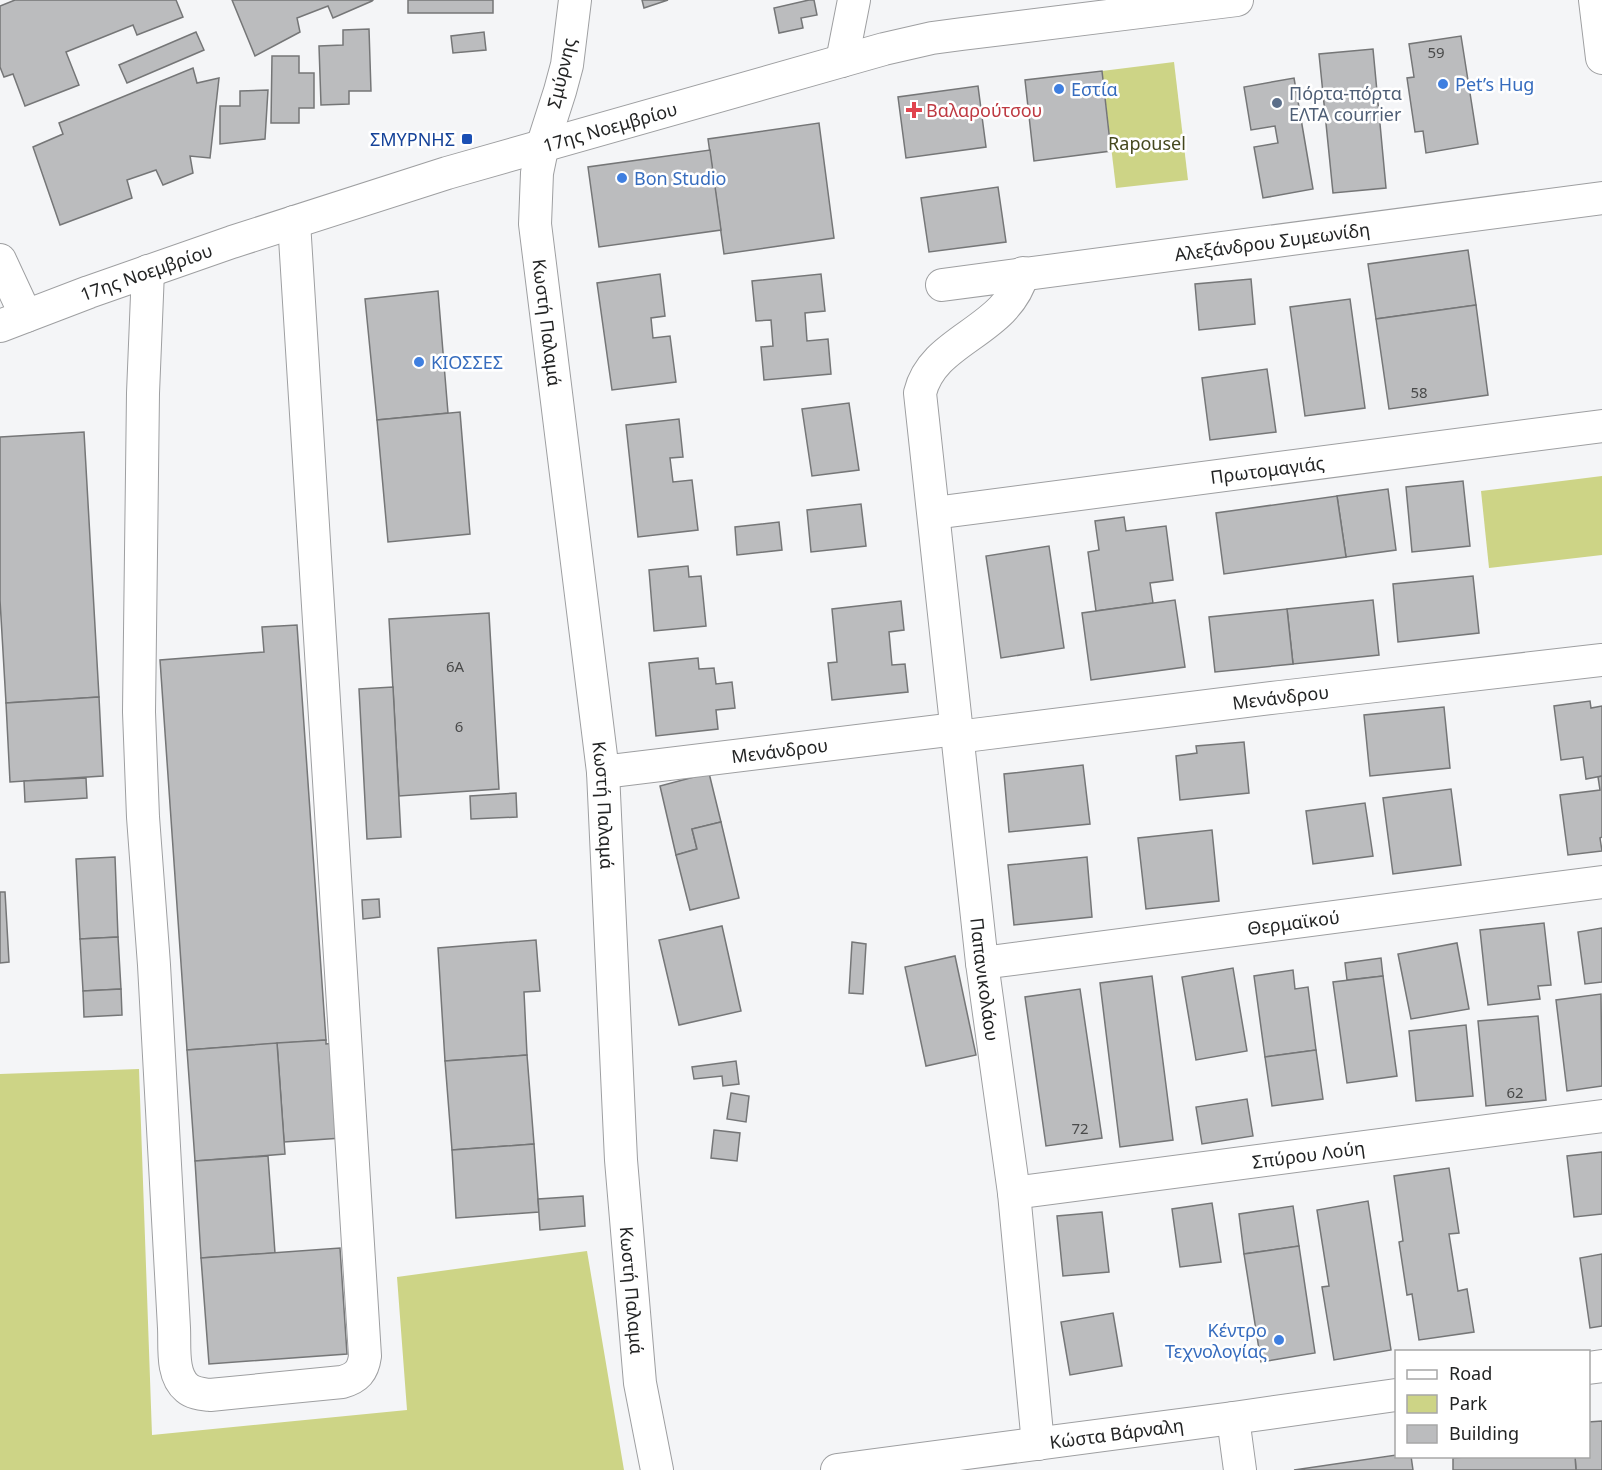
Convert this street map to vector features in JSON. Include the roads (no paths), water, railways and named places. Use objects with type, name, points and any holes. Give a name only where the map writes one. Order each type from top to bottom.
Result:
[{"type":"street","name":"Σμύρνης","points":[[543,144],[567,65],[575,0]]},
{"type":"street","points":[[842,61],[854,0]]},
{"type":"street","name":"17ης Νοεμβρίου","points":[[13,321],[148,271],[447,172],[884,49],[932,38],[1237,0]]},
{"type":"street","points":[[1595,0],[1602,58]]},
{"type":"street","name":"Κωστή Παλαμά","points":[[543,144],[537,173],[535,224],[603,772],[622,1171],[640,1383],[657,1470]]},
{"type":"street","name":"Αλεξάνδρου Συμεωνίδη","points":[[942,285],[1602,198]]},
{"type":"street","points":[[148,271],[143,393],[139,712],[143,817],[178,1376],[186,1388],[195,1393],[210,1395],[342,1382],[352,1380],[364,1366],[365,1344],[294,222]]},
{"type":"street","points":[[0,260],[13,321]]},
{"type":"street","name":"Παπανικολάου","points":[[1023,273],[1020,286],[1005,308],[937,361],[922,383],[920,401],[982,963],[1014,1193],[1038,1444]]},
{"type":"street","name":"Πρωτομαγιάς","points":[[934,513],[1602,426]]},
{"type":"street","name":"Μενάνδρου","points":[[603,772],[1602,660]]},
{"type":"street","name":"Θερμαϊκού","points":[[982,963],[1602,882]]},
{"type":"street","name":"Σπύρου Λούη","points":[[1014,1193],[1602,1116]]},
{"type":"street","name":"Κώστα Βάρναλη","points":[[837,1470],[1395,1395]]},
{"type":"street","points":[[1233,1418],[1240,1470]]},
{"type":"place","name":"Pet’s Hug","points":[[1443,84]]},
{"type":"place","name":"Εστία","points":[[1059,89]]},
{"type":"place","name":"Πόρτα-πόρτα ΕΛΤΑ courrier","points":[[1277,103]]},
{"type":"place","name":"Βαλαρούτσου","points":[[914,110]]},
{"type":"place","name":"ΣΜΥΡΝΗΣ","points":[[467,139]]},
{"type":"place","name":"Bon Studio","points":[[622,178]]},
{"type":"place","name":"ΚΙΟΣΣΕΣ","points":[[419,362]]},
{"type":"place","name":"Κέντρο Τεχνολογίας","points":[[1279,1340]]},
{"type":"park label","name":"Rapousel","points":[[1147,143]]}]
